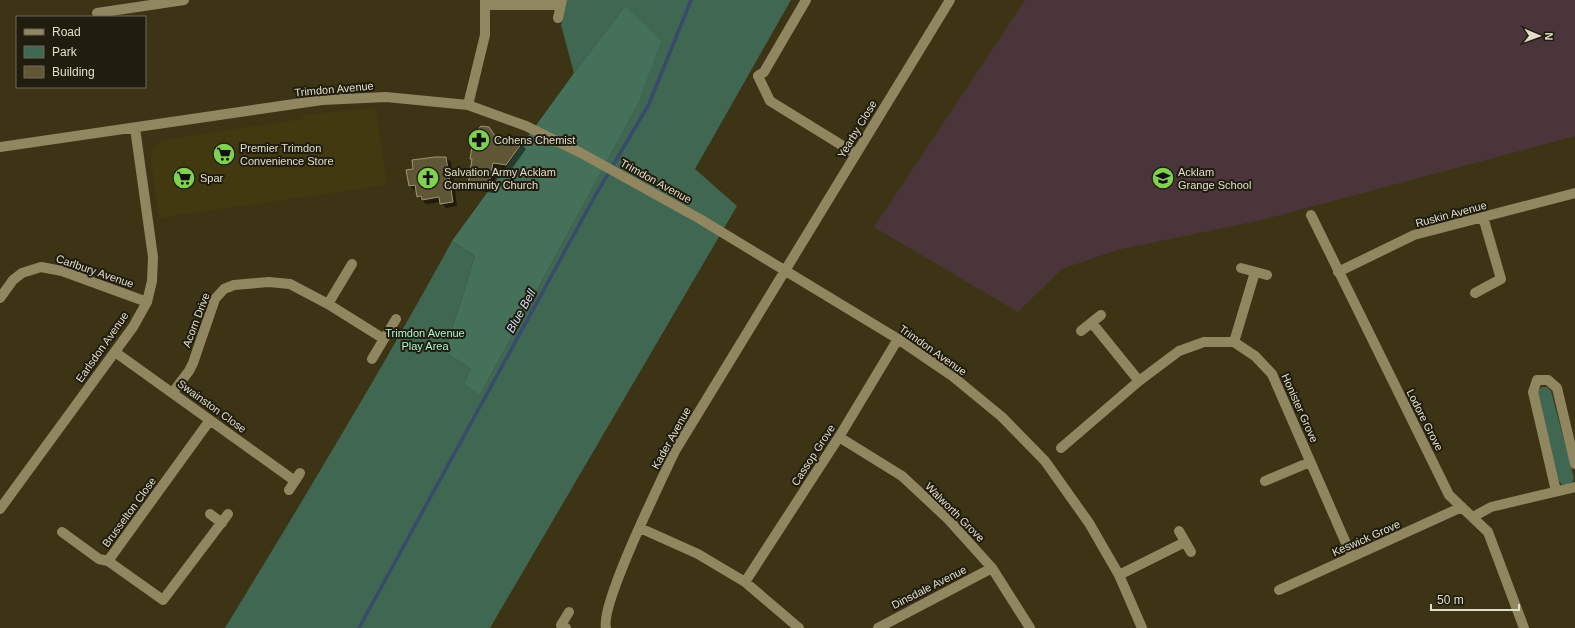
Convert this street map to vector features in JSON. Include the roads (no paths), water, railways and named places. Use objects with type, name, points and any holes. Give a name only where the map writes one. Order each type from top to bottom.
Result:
[{"type":"street","points":[[97,13],[125,4],[184,0]]},
{"type":"street","points":[[806,0],[764,72],[758,76],[770,101],[856,154]]},
{"type":"street","name":"Yearby Close","points":[[784,271],[950,0]]},
{"type":"street","points":[[468,105],[485,35],[486,2],[562,2],[558,18]]},
{"type":"street","name":"Trimdon Avenue","points":[[0,147],[346,98],[386,96],[468,105],[526,126],[581,153],[700,220],[898,339],[951,375],[1002,417],[1045,461],[1090,523],[1119,575],[1142,628]]},
{"type":"street","name":"Earlsdon Avenue","points":[[0,508],[133,327],[147,302],[152,281],[152,257],[135,128]]},
{"type":"street","name":"Ruskin Avenue","points":[[1338,272],[1414,235],[1575,193]]},
{"type":"street","name":"Lodore Grove","points":[[1310,215],[1449,495],[1474,517],[1488,532],[1524,628]]},
{"type":"street","points":[[1475,293],[1501,279],[1483,217]]},
{"type":"street","points":[[328,304],[352,264]]},
{"type":"street","name":"Carlbury Avenue","points":[[0,298],[14,280],[22,273],[41,267],[62,271],[147,302]]},
{"type":"street","points":[[1241,268],[1267,275]]},
{"type":"street","name":"Kader Avenue","points":[[606,628],[605,623],[608,606],[640,528],[675,451],[784,271]]},
{"type":"street","points":[[1061,448],[1139,381],[1179,351],[1204,342],[1234,342],[1255,272]]},
{"type":"street","name":"Acorn Drive","points":[[173,392],[189,371],[215,299],[224,289],[234,285],[280,283],[298,288],[328,304],[384,339]]},
{"type":"street","points":[[1081,331],[1101,316]]},
{"type":"street","points":[[372,360],[396,319]]},
{"type":"street","points":[[1092,323],[1139,381]]},
{"type":"street","name":"Cassop Grove","points":[[745,582],[838,437],[898,339]]},
{"type":"street","name":"Honister Grove","points":[[1234,342],[1255,356],[1272,374],[1352,557]]},
{"type":"street","name":"Swainston Close","points":[[115,352],[173,392],[210,420],[298,477],[289,490]]},
{"type":"street","points":[[1556,491],[1532,392],[1537,380],[1548,380],[1557,388],[1575,464]]},
{"type":"street","name":"Brusselton Close","points":[[210,420],[108,561],[163,600],[228,514]]},
{"type":"street","name":"Walworth Grove","points":[[838,437],[902,476],[947,518],[992,568],[1030,628]]},
{"type":"street","points":[[1265,481],[1310,462]]},
{"type":"street","points":[[1474,517],[1491,506],[1575,487]]},
{"type":"street","name":"Keswick Grove","points":[[1279,590],[1462,507]]},
{"type":"street","points":[[210,514],[222,523]]},
{"type":"street","points":[[640,528],[698,554],[745,582],[799,628]]},
{"type":"street","points":[[1179,531],[1191,552]]},
{"type":"street","points":[[62,532],[99,559],[108,561]]},
{"type":"street","points":[[1119,575],[1185,542]]},
{"type":"street","name":"Dinsdale Avenue","points":[[878,628],[992,568]]},
{"type":"street","points":[[566,628],[562,625],[569,612]]},
{"type":"waterway","name":"Blue Bell","points":[[359,628],[595,196],[649,104],[691,0]]},
{"type":"place","name":"Cohens Chemist","points":[[479,140]]},
{"type":"place","name":"Premier Trimdon Convenience Store","points":[[224,154]]},
{"type":"place","name":"Spar","points":[[184,178]]},
{"type":"place","name":"Salvation Army Acklam Community Church","points":[[428,178]]},
{"type":"place","name":"Acklam Grange School","points":[[1163,178]]},
{"type":"park label","name":"Trimdon Avenue Play Area","points":[[425,339]]}]
